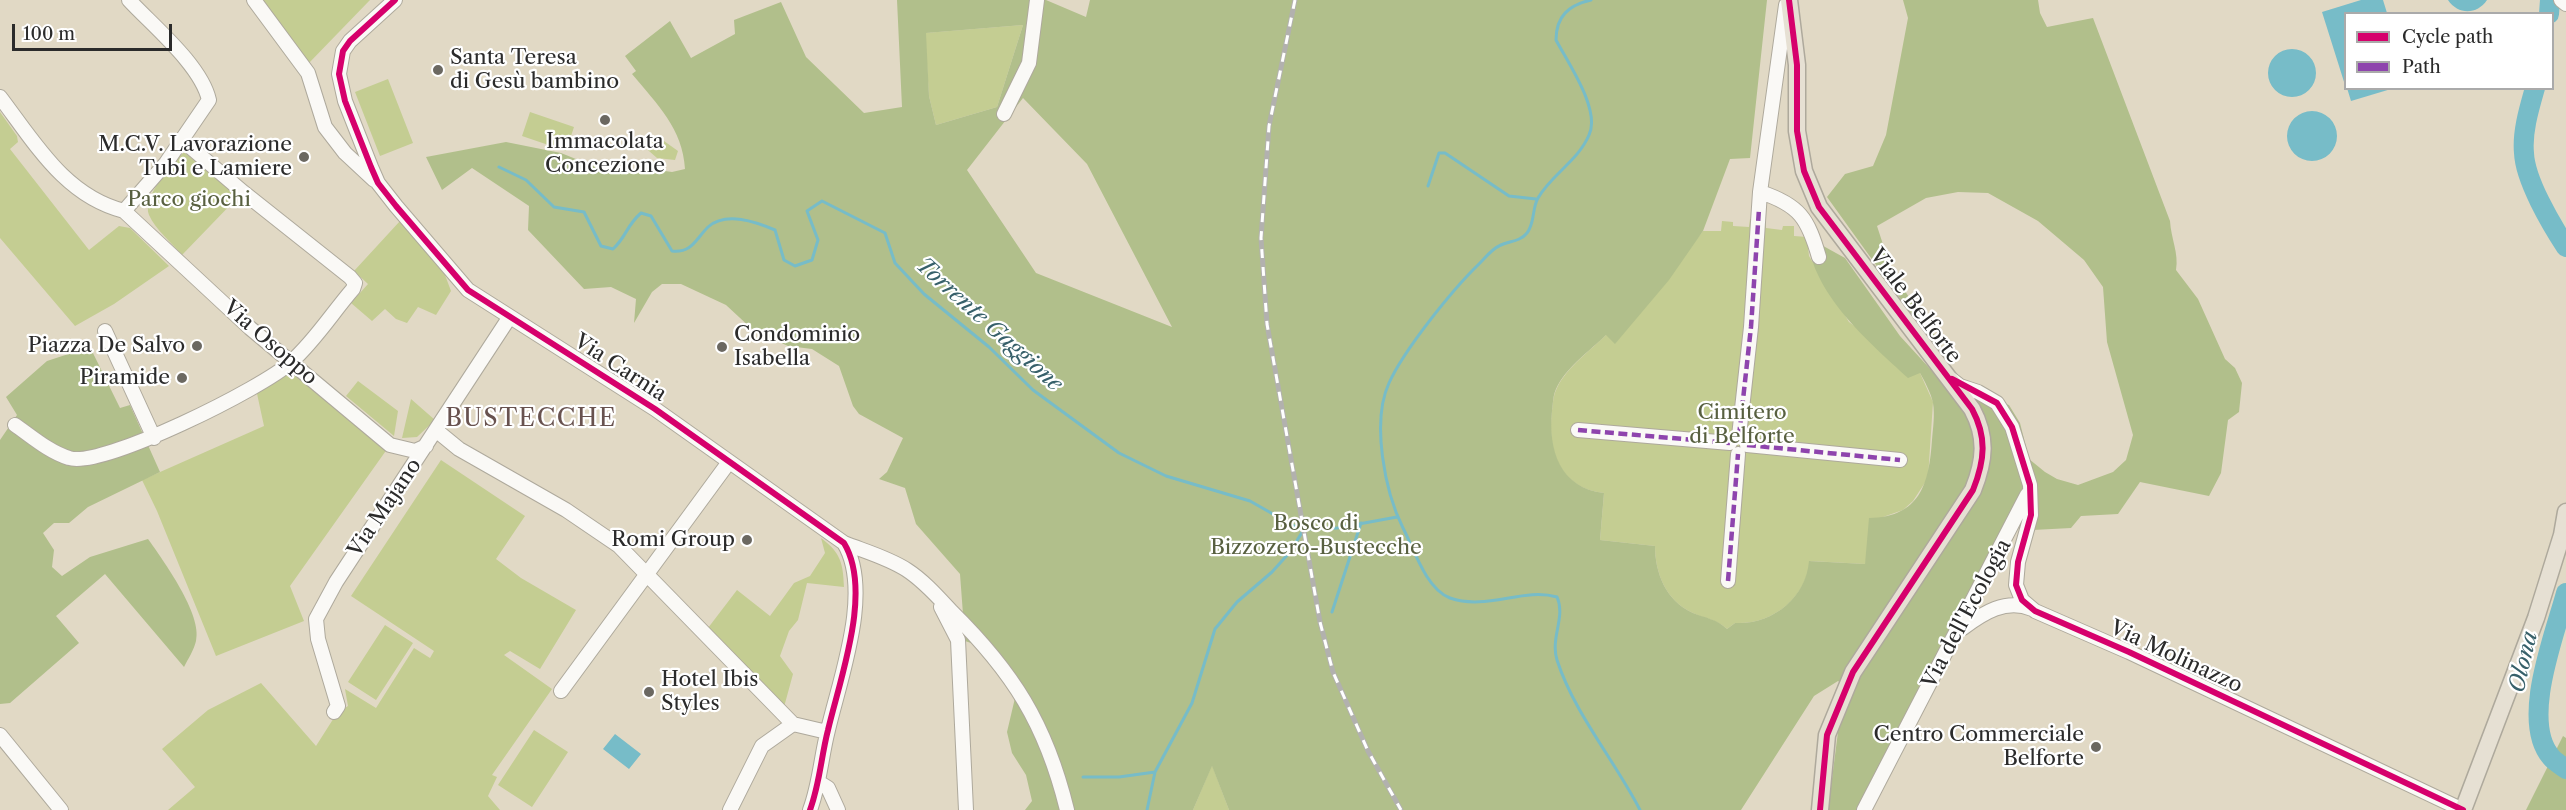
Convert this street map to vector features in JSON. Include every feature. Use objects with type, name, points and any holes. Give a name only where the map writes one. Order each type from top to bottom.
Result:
[{"type":"main road","name":"Viale Belforte","points":[[1788,0],[1797,65],[1797,131],[1804,171],[1819,207],[1972,409],[1983,434],[1980,473],[1960,513],[1853,672],[1827,735],[1820,810]]},
{"type":"main road","points":[[2463,810],[2536,618],[2562,535],[2566,512]]},
{"type":"street","points":[[0,97],[67,183],[103,206],[124,211],[182,140],[209,100],[206,86],[129,0]]},
{"type":"street","points":[[254,0],[308,73],[325,127],[345,153],[378,183]]},
{"type":"street","name":"Via Carnia","points":[[395,0],[350,41],[339,62],[345,101],[378,183],[468,290],[655,409],[844,543],[907,570],[933,592],[995,656],[1016,684],[1056,766],[1067,810]]},
{"type":"street","points":[[1004,114],[1029,63],[1037,0]]},
{"type":"street","points":[[1728,581],[1738,445],[1751,327],[1759,208],[1788,0]]},
{"type":"street","points":[[2561,0],[2566,4]]},
{"type":"street","points":[[15,424],[70,459],[98,457],[154,438],[261,383],[291,362],[355,283],[182,140]]},
{"type":"street","points":[[1761,192],[1782,199],[1810,225],[1819,257]]},
{"type":"street","name":"Via Osoppo","points":[[124,211],[250,328],[390,445],[415,451],[426,446]]},
{"type":"street","name":"Via Majano","points":[[334,712],[338,706],[318,639],[316,619],[336,582],[509,318]]},
{"type":"street","points":[[105,331],[154,438]]},
{"type":"street","points":[[1945,374],[1960,386],[1978,392],[1997,403],[2005,412],[2030,485]]},
{"type":"street","points":[[1578,430],[1900,460]]},
{"type":"street","points":[[437,431],[459,449],[566,510],[619,546],[793,724],[827,732]]},
{"type":"street","points":[[561,691],[729,462]]},
{"type":"street","name":"Via Molinazzo","points":[[2030,485],[2031,515],[2018,561],[2016,585],[2022,600],[2036,611],[2129,652],[2463,810]]},
{"type":"street","name":"Via dell'Ecologia","points":[[1864,810],[2021,510],[2030,485]]},
{"type":"street","points":[[810,810],[820,783],[827,732],[851,632],[856,573],[852,556],[844,543]]},
{"type":"street","points":[[933,592],[958,640],[966,810]]},
{"type":"street","points":[[1959,631],[2001,606],[2015,605],[2036,611]]},
{"type":"street","points":[[730,810],[762,746],[793,724]]},
{"type":"street","points":[[0,735],[61,810]]},
{"type":"street","points":[[820,783],[828,788],[838,810]]},
{"type":"street","name":"Via Molinazzo","points":[[2424,792],[2436,800],[2443,810]]},
{"type":"green space","points":[[261,0],[370,0],[308,64]]},
{"type":"green space","name":"Bosco di Bizzozero-Bustecche","points":[[897,0],[1046,0],[1086,17],[1090,0],[1767,0],[1750,158],[1730,159],[1703,231],[1669,280],[1615,344],[1606,335],[1572,366],[1560,381],[1554,397],[1551,426],[1555,453],[1567,475],[1577,484],[1589,490],[1604,493],[1600,540],[1655,546],[1657,566],[1669,594],[1684,608],[1715,621],[1727,629],[1735,623],[1762,619],[1785,607],[1801,587],[1809,561],[1865,564],[1869,518],[1900,512],[1911,504],[1924,484],[1928,471],[1934,412],[1932,399],[1924,380],[1920,373],[1908,378],[1876,349],[1845,315],[1820,278],[1811,258],[1807,237],[1845,258],[1900,336],[1944,384],[2009,405],[2020,423],[2029,459],[2045,472],[2057,479],[2078,485],[2113,472],[2126,460],[2133,435],[2107,342],[2103,287],[2084,260],[2038,221],[1988,193],[1958,192],[1926,198],[1877,226],[1892,272],[1938,340],[1933,344],[1827,197],[1845,174],[1873,166],[1886,135],[1908,18],[1903,0],[2038,0],[2040,13],[2047,27],[2093,18],[2170,221],[2176,270],[2198,299],[2225,359],[2235,368],[2242,383],[2239,412],[2228,420],[2221,473],[2209,496],[2140,482],[2118,514],[2081,516],[2071,528],[2033,530],[2012,521],[1856,810],[1828,810],[1838,732],[1853,692],[1838,681],[1814,696],[1741,810],[1229,810],[1212,766],[1193,810],[1025,810],[1032,801],[1026,775],[1012,753],[1007,732],[1015,698],[980,646],[965,641],[960,574],[916,524],[905,488],[879,479],[887,472],[903,438],[859,414],[853,406],[839,366],[812,349],[788,346],[753,330],[726,305],[681,284],[662,284],[652,292],[634,323],[636,299],[611,287],[584,289],[528,230],[529,206],[472,168],[442,190],[426,157],[506,142],[561,153],[608,172],[643,168],[672,172],[685,169],[674,129],[632,74],[636,71],[625,56],[670,21],[691,58],[735,34],[734,20],[781,2],[806,57],[864,113],[902,107]],"holes":[[[1023,25],[997,107],[936,125],[929,96],[926,33]],[[1023,98],[1087,164],[1172,327],[1036,273],[967,170]]]},
{"type":"green space","points":[[1023,25],[997,107],[936,125],[929,96],[925,33]]},
{"type":"green space","points":[[388,79],[413,143],[380,156],[355,92]]},
{"type":"green space","points":[[0,112],[17,136],[18,142],[10,149],[89,250],[119,226],[130,228],[169,266],[114,304],[75,326],[0,238]]},
{"type":"green space","points":[[530,112],[574,127],[566,151],[522,136]]},
{"type":"green space","points":[[651,137],[664,141],[678,151],[675,160],[657,158],[641,144]]},
{"type":"green space","name":"Parco giochi","points":[[184,152],[238,197],[182,255],[155,225],[148,208],[159,181]]},
{"type":"green space","name":"Cimitero di Belforte","points":[[1750,219],[1766,221],[1766,228],[1782,230],[1783,226],[1794,226],[1794,236],[1807,237],[1809,256],[1849,322],[1920,373],[1933,402],[1928,478],[1913,501],[1903,510],[1883,517],[1865,564],[1810,561],[1802,587],[1785,607],[1762,619],[1735,623],[1727,629],[1715,621],[1684,608],[1669,594],[1657,566],[1655,546],[1600,540],[1604,493],[1576,484],[1566,475],[1554,453],[1551,426],[1553,402],[1561,380],[1607,334],[1615,343],[1703,231],[1721,231],[1722,221],[1733,222],[1733,226],[1749,227]]},
{"type":"green space","points":[[400,221],[445,275],[451,291],[436,315],[418,307],[407,323],[396,319],[385,309],[372,321],[351,303],[368,284],[354,271]]},
{"type":"green space","points":[[90,347],[120,408],[130,405],[160,472],[88,507],[69,523],[54,523],[43,533],[54,550],[52,567],[62,576],[90,557],[148,539],[172,574],[188,603],[197,630],[196,641],[184,667],[105,574],[56,616],[79,643],[10,703],[0,704],[0,440],[17,415],[6,397],[47,361]]},
{"type":"green space","points":[[291,362],[390,445],[290,586],[304,621],[216,656],[157,511],[142,480],[264,426],[256,389]]},
{"type":"green space","points":[[358,381],[398,411],[394,436],[346,396]]},
{"type":"green space","points":[[411,399],[435,420],[417,437],[402,438]]},
{"type":"green space","points":[[441,460],[525,516],[496,559],[521,578],[576,610],[540,669],[510,651],[504,655],[552,689],[492,775],[497,777],[488,796],[500,810],[168,810],[195,787],[162,749],[208,710],[261,683],[316,746],[337,713],[348,706],[345,689],[376,708],[414,648],[430,658],[434,651],[351,596]]},
{"type":"green space","points":[[821,538],[840,559],[844,587],[807,583],[798,620],[789,631],[780,656],[793,674],[784,707],[708,628],[737,590],[770,616],[794,583],[810,576],[825,553]]},
{"type":"green space","points":[[385,625],[413,643],[376,700],[348,682]]},
{"type":"green space","points":[[534,730],[568,752],[532,807],[498,785]]},
{"type":"green space","points":[[2563,736],[2566,738],[2566,810],[2526,810]]},
{"type":"green space","points":[[1212,765],[1229,810],[1193,810]]},
{"type":"water","points":[[2361,0],[2383,0],[2387,12],[2344,12],[2344,82],[2322,12]]},
{"type":"water","points":[[2448,0],[2487,0],[2473,11],[2462,11]]},
{"type":"water","points":[[2292,49],[2309,56],[2316,73],[2309,90],[2292,97],[2275,90],[2268,73],[2275,56]]},
{"type":"water","points":[[2348,90],[2388,90],[2351,101]]},
{"type":"water","points":[[2312,111],[2321,113],[2332,122],[2337,136],[2335,145],[2326,156],[2312,161],[2303,159],[2292,150],[2287,136],[2289,127],[2298,116]]},
{"type":"water","points":[[615,734],[641,754],[629,769],[603,749]]},
{"type":"waterway","points":[[1591,0],[1576,5],[1565,13],[1558,24],[1556,40],[1587,100],[1592,125],[1589,135],[1578,153],[1543,190],[1535,206],[1527,233],[1521,238],[1496,247],[1468,275],[1443,304],[1396,369],[1389,383],[1381,417],[1382,457],[1396,513],[1427,577],[1442,593],[1450,598],[1478,602],[1531,595],[1557,597],[1560,612],[1555,652],[1564,680],[1584,718],[1640,810]]},
{"type":"waterway","name":"Olona","points":[[2549,12],[2550,0]]},
{"type":"waterway","name":"Olona","points":[[2534,90],[2525,129],[2525,164],[2540,202],[2566,247]]},
{"type":"waterway","points":[[1428,186],[1439,153],[1445,153],[1509,196],[1536,199]]},
{"type":"waterway","name":"Torrente Gaggione","points":[[499,167],[526,180],[554,207],[584,212],[601,246],[613,249],[641,213],[651,216],[672,251],[689,248],[715,222],[732,219],[759,224],[775,230],[784,260],[795,266],[812,260],[818,240],[807,211],[822,201],[885,233],[895,263],[924,294],[989,347],[1033,390],[1119,453],[1166,476],[1250,501],[1294,526],[1304,529]]},
{"type":"waterway","points":[[1147,810],[1155,772],[1192,703],[1215,629],[1237,602],[1272,572],[1290,552],[1304,529],[1337,528],[1397,517]]},
{"type":"waterway","points":[[1332,612],[1361,523]]},
{"type":"waterway","name":"Olona","points":[[2566,593],[2548,653],[2539,700],[2542,741],[2551,757],[2566,769]]},
{"type":"waterway","points":[[1083,777],[1119,777],[1155,772]]},
{"type":"railway","points":[[1295,0],[1269,126],[1261,238],[1267,324],[1320,622],[1333,672],[1368,751],[1401,810]]},
{"type":"marked path","points":[[1739,436],[1751,327],[1759,209]]},
{"type":"marked path","points":[[1578,430],[1730,443]]},
{"type":"marked path","points":[[1747,445],[1900,460]]},
{"type":"marked path","points":[[1728,581],[1738,454]]},
{"type":"cycle path","points":[[395,0],[350,41],[343,51],[339,74],[345,101],[371,167],[378,183],[396,206],[468,290],[655,409],[844,543],[852,563],[855,610],[846,661],[810,810]]},
{"type":"cycle path","points":[[1789,0],[1797,65],[1797,131],[1804,171],[1819,207],[1972,409],[1980,429],[1983,449],[1980,469],[1973,490],[1853,672],[1827,735],[1820,810]]},
{"type":"cycle path","points":[[1952,379],[1997,403],[2012,427],[2030,485],[2031,515],[2018,562],[2016,585],[2022,600],[2035,611],[2129,652],[2463,810]]},
{"type":"place","name":"Santa Teresa di Gesù bambino","points":[[438,70]]},
{"type":"place","name":"Immacolata Concezione","points":[[605,120]]},
{"type":"place","name":"M.C.V. Lavorazione Tubi e Lamiere","points":[[304,157]]},
{"type":"place","name":"Piazza De Salvo","points":[[197,346]]},
{"type":"place","name":"Condominio Isabella","points":[[722,347]]},
{"type":"place","name":"Piramide","points":[[182,378]]},
{"type":"place","name":"Romi Group","points":[[747,540]]},
{"type":"place","name":"Hotel Ibis Styles","points":[[649,692]]},
{"type":"place","name":"Centro Commerciale Belforte","points":[[2096,747]]},
{"type":"district","name":"BUSTECCHE","points":[[531,419]]}]
